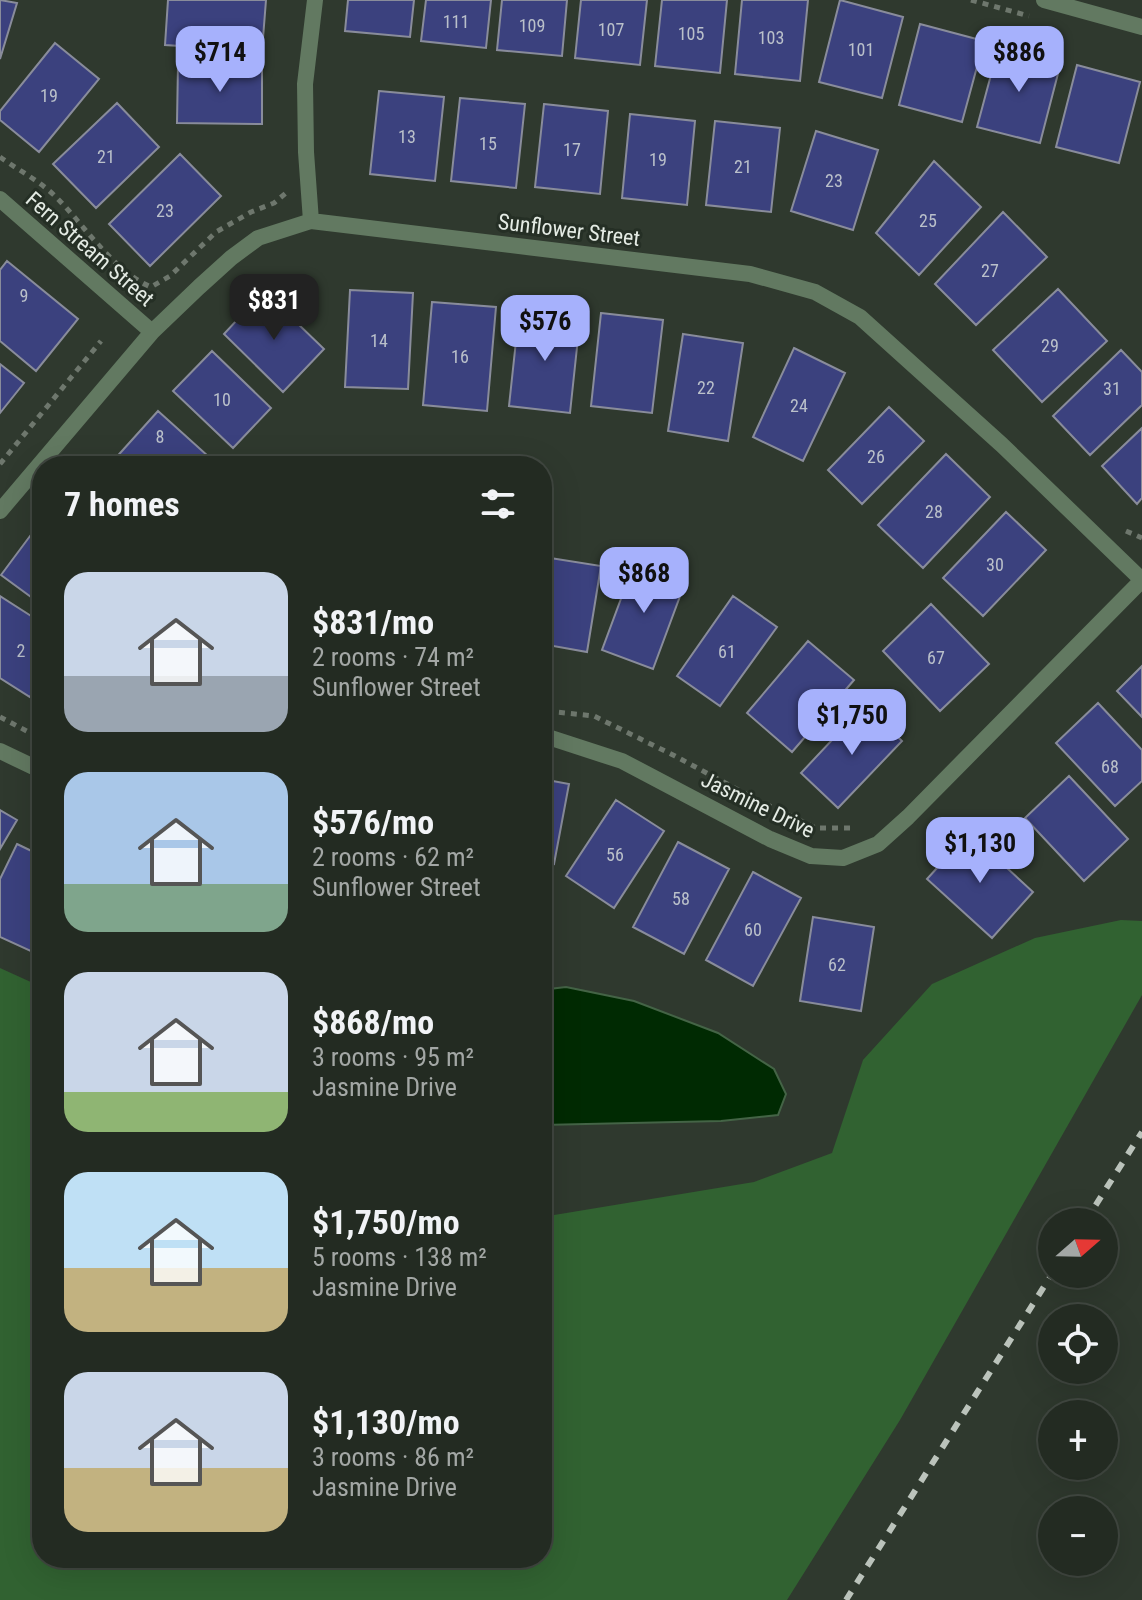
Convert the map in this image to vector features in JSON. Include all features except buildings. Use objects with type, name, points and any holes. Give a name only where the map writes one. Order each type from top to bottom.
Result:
[{"type":"street","points":[[311,221],[305,84],[315,0]]},
{"type":"street","points":[[1044,0],[1142,27]]},
{"type":"street","name":"Fern Stream Street","points":[[0,199],[152,332]]},
{"type":"street","name":"Sunflower Street","points":[[47,456],[152,332],[231,258],[258,238],[311,221],[750,274],[815,292],[860,317],[1002,445],[1142,580]]},
{"type":"street","name":"Sunflower Street","points":[[0,511],[32,473]]},
{"type":"street","name":"Jasmine Drive","points":[[552,738],[622,761],[770,839],[811,856],[843,858],[878,844],[908,817],[1142,580]]},
{"type":"street","points":[[0,751],[32,766]]},
{"type":"path","points":[[0,157],[53,194],[113,259],[136,280],[151,287],[170,276],[216,232],[274,203],[290,189]]},
{"type":"path","points":[[0,464],[101,341]]},
{"type":"path","points":[[552,711],[594,716],[816,828],[857,828]]},
{"type":"path","points":[[0,717],[32,734]]},
{"type":"shaded area","points":[[1121,920],[1142,921],[1142,995],[900,1420],[787,1600],[0,1600],[0,968],[32,983],[32,1568],[552,1568],[552,1215],[754,1182],[832,1153],[863,1060],[932,984],[1035,938]]},
{"type":"shaded area","points":[[566,987],[634,1001],[718,1033],[774,1069],[786,1094],[778,1115],[721,1121],[552,1125],[552,989]]},
{"type":"railway","points":[[1094,1208],[1142,1132]]},
{"type":"railway","points":[[846,1600],[1043,1288]]}]
